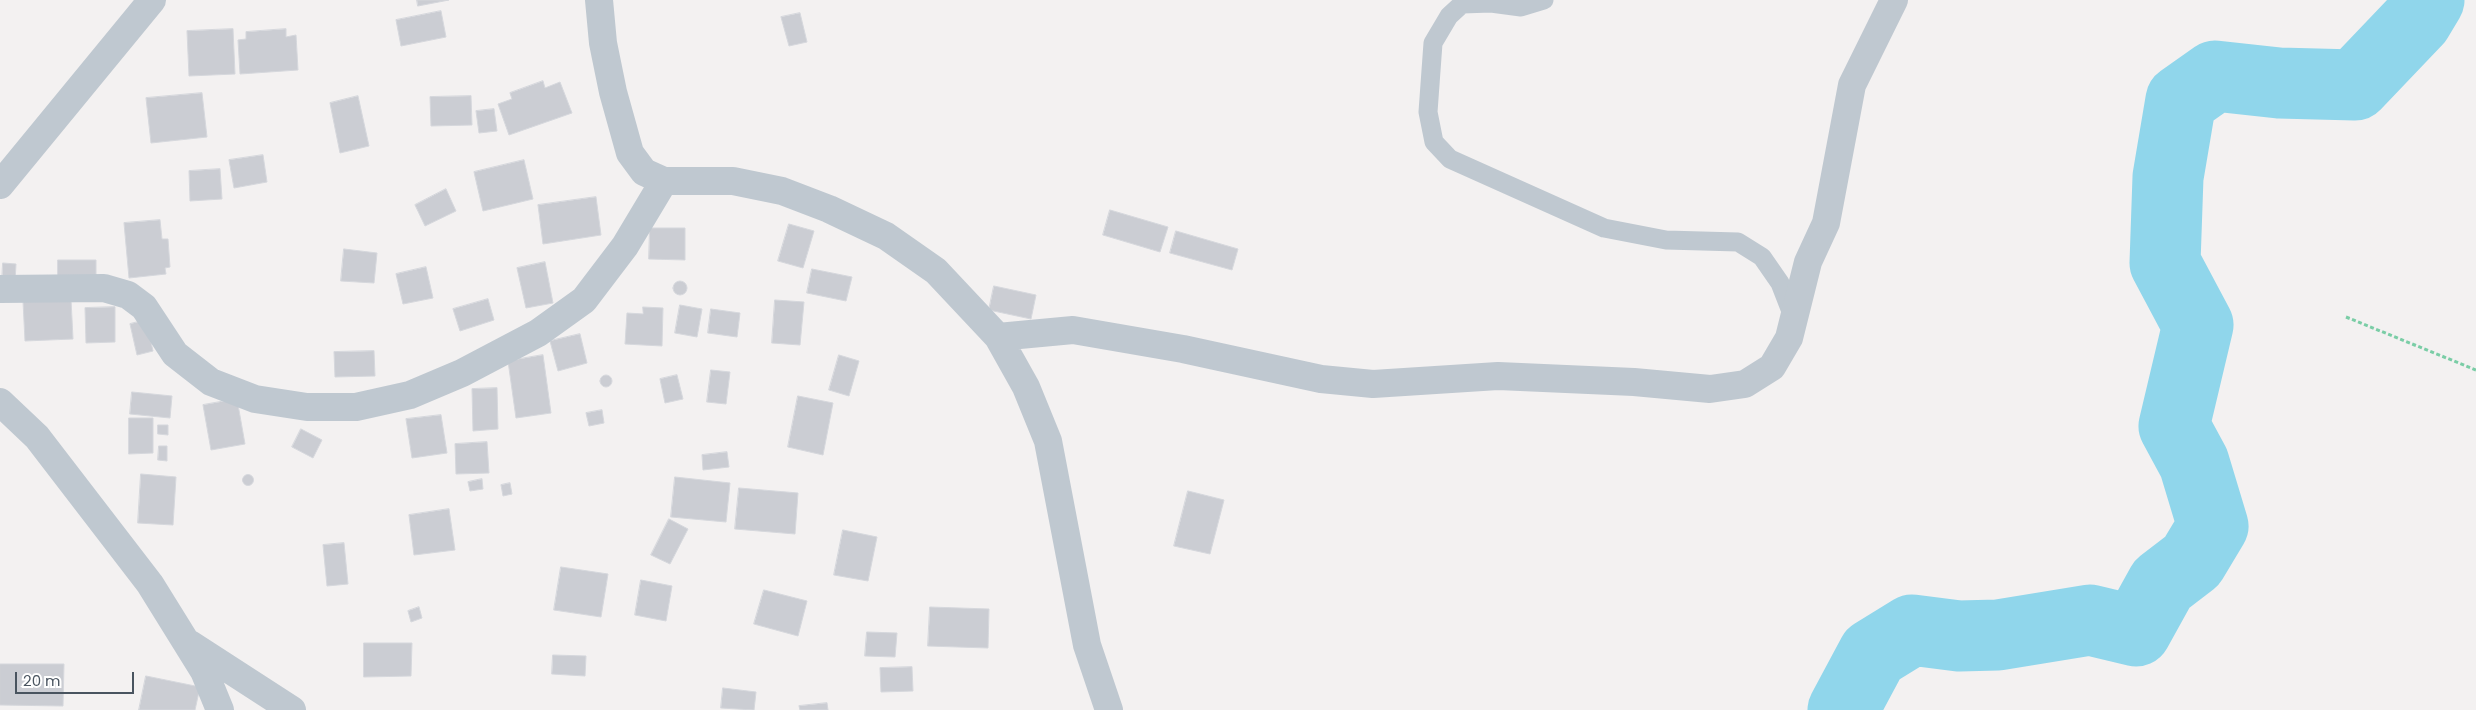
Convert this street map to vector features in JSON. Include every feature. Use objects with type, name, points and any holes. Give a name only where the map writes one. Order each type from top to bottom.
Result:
[{"type":"street","points":[[0,185],[152,0]]},
{"type":"street","points":[[599,0],[604,43],[613,92],[630,153],[644,172],[664,181],[733,181],[782,191],[829,209],[886,236],[936,271],[998,337],[1026,387],[1048,441],[1087,645],[1109,710]]},
{"type":"street","points":[[998,337],[1073,330],[1183,349],[1321,378],[1373,384],[1498,376],[1634,382],[1710,389],[1744,384],[1772,368],[1789,338],[1808,262],[1826,224],[1852,85],[1894,0]]},
{"type":"street","points":[[0,289],[104,288],[128,295],[144,307],[175,354],[211,382],[255,399],[307,407],[356,407],[410,395],[462,373],[538,333],[584,300],[625,246],[664,181]]},
{"type":"street","points":[[0,402],[37,437],[150,584],[204,671],[220,710]]},
{"type":"street","points":[[184,640],[292,710]]},
{"type":"lane","points":[[1544,0],[1521,7],[1491,3],[1462,4],[1449,16],[1434,43],[1428,112],[1434,142],[1450,159],[1604,228],[1666,240],[1738,242],[1762,257],[1780,283],[1794,319]]},
{"type":"path","points":[[2346,317],[2476,370]]},
{"type":"building","points":[[417,0],[449,0],[418,6]]},
{"type":"building","points":[[441,11],[446,37],[401,46],[396,20]]},
{"type":"building","points":[[800,13],[807,42],[789,46],[781,17]]},
{"type":"building","points":[[233,29],[235,74],[189,76],[187,31]]},
{"type":"building","points":[[286,29],[286,37],[296,35],[298,70],[240,74],[238,40],[246,39],[246,32]]},
{"type":"building","points":[[543,81],[545,88],[560,82],[572,113],[509,135],[498,104],[512,99],[510,93]]},
{"type":"building","points":[[202,93],[207,137],[151,143],[146,98]]},
{"type":"building","points":[[358,96],[369,146],[340,153],[330,103]]},
{"type":"building","points":[[471,96],[472,125],[431,126],[430,97]]},
{"type":"building","points":[[494,109],[497,131],[479,133],[476,111]]},
{"type":"building","points":[[263,155],[267,182],[234,188],[229,160]]},
{"type":"building","points":[[524,160],[533,199],[483,211],[474,172]]},
{"type":"building","points":[[220,169],[222,199],[190,201],[189,171]]},
{"type":"building","points":[[446,189],[456,211],[425,226],[415,205]]},
{"type":"building","points":[[596,197],[601,235],[543,244],[538,205]]},
{"type":"building","points":[[1110,210],[1168,227],[1160,252],[1103,235]]},
{"type":"building","points":[[160,220],[162,239],[168,239],[170,267],[165,268],[166,274],[129,278],[124,223]]},
{"type":"building","points":[[789,224],[814,231],[803,268],[778,261]]},
{"type":"building","points":[[650,228],[685,228],[685,260],[649,259]]},
{"type":"building","points":[[1176,231],[1238,249],[1232,270],[1170,253]]},
{"type":"building","points":[[344,249],[377,253],[374,283],[341,281]]},
{"type":"building","points":[[58,260],[96,260],[96,277],[58,277]]},
{"type":"building","points":[[545,262],[553,303],[526,308],[517,268]]},
{"type":"building","points":[[3,263],[16,264],[15,282],[2,282]]},
{"type":"building","points":[[426,267],[433,298],[403,304],[396,274]]},
{"type":"building","points":[[812,269],[852,277],[846,301],[807,293]]},
{"type":"building","points":[[680,281],[685,283],[687,288],[685,293],[680,295],[675,293],[673,288],[675,283]]},
{"type":"building","points":[[994,286],[1036,295],[1031,319],[989,310]]},
{"type":"building","points":[[71,299],[73,339],[25,341],[23,301]]},
{"type":"building","points":[[488,299],[494,320],[460,331],[453,309]]},
{"type":"building","points":[[775,300],[804,302],[800,345],[772,343]]},
{"type":"building","points":[[680,305],[702,309],[697,337],[675,333]]},
{"type":"building","points":[[115,307],[115,342],[86,343],[85,308]]},
{"type":"building","points":[[643,307],[663,308],[662,346],[625,344],[627,313],[643,314]]},
{"type":"building","points":[[711,309],[740,313],[737,337],[708,333]]},
{"type":"building","points":[[146,320],[153,351],[137,355],[130,324]]},
{"type":"building","points":[[580,334],[587,363],[558,371],[550,341]]},
{"type":"building","points":[[374,351],[375,376],[335,377],[334,352]]},
{"type":"building","points":[[543,355],[551,413],[516,418],[508,361]]},
{"type":"building","points":[[839,355],[859,361],[849,396],[829,390]]},
{"type":"building","points":[[711,370],[730,372],[726,404],[707,402]]},
{"type":"building","points":[[604,375],[608,375],[612,381],[608,387],[604,387],[600,383],[600,379]]},
{"type":"building","points":[[677,375],[683,399],[665,403],[660,379]]},
{"type":"building","points":[[497,388],[498,429],[473,431],[472,389]]},
{"type":"building","points":[[132,392],[172,396],[170,418],[130,414]]},
{"type":"building","points":[[798,396],[833,403],[823,455],[788,447]]},
{"type":"building","points":[[237,399],[245,444],[211,450],[203,405]]},
{"type":"building","points":[[602,410],[604,423],[589,426],[586,413]]},
{"type":"building","points":[[441,415],[447,453],[412,458],[406,419]]},
{"type":"building","points":[[129,418],[153,418],[153,453],[129,454]]},
{"type":"building","points":[[158,425],[168,425],[168,435],[158,434]]},
{"type":"building","points":[[301,429],[322,440],[313,458],[292,447]]},
{"type":"building","points":[[487,442],[489,473],[456,474],[455,444]]},
{"type":"building","points":[[159,446],[167,446],[167,461],[158,460]]},
{"type":"building","points":[[727,452],[729,467],[703,470],[702,455]]},
{"type":"building","points":[[141,474],[176,477],[173,525],[138,523]]},
{"type":"building","points":[[248,474],[254,480],[248,486],[242,480]]},
{"type":"building","points":[[675,477],[730,483],[726,522],[671,517]]},
{"type":"building","points":[[482,479],[483,489],[470,491],[468,482]]},
{"type":"building","points":[[510,483],[512,494],[503,496],[501,485]]},
{"type":"building","points":[[739,488],[798,493],[795,534],[735,529]]},
{"type":"building","points":[[1188,491],[1224,500],[1210,554],[1174,546]]},
{"type":"building","points":[[449,509],[455,550],[414,555],[409,515]]},
{"type":"building","points":[[669,519],[688,529],[670,564],[651,555]]},
{"type":"building","points":[[843,530],[877,537],[868,581],[834,575]]},
{"type":"building","points":[[344,543],[348,584],[327,586],[323,545]]},
{"type":"building","points":[[561,567],[608,574],[601,617],[554,610]]},
{"type":"building","points":[[641,580],[672,586],[666,621],[635,615]]},
{"type":"building","points":[[764,590],[807,601],[798,636],[754,624]]},
{"type":"building","points":[[419,607],[422,618],[411,622],[408,611]]},
{"type":"building","points":[[930,607],[989,609],[988,648],[928,646]]},
{"type":"building","points":[[867,632],[897,633],[895,657],[865,656]]},
{"type":"building","points":[[364,643],[412,643],[411,676],[364,677]]},
{"type":"building","points":[[553,655],[586,656],[585,676],[552,674]]},
{"type":"building","points":[[0,664],[64,664],[63,706],[0,705]]},
{"type":"building","points":[[912,667],[913,691],[881,692],[880,668]]},
{"type":"building","points":[[146,676],[200,687],[195,710],[139,710]]},
{"type":"building","points":[[723,688],[756,692],[754,710],[721,708]]},
{"type":"building","points":[[827,703],[828,710],[800,710],[799,706]]},
{"type":"waterway","points":[[1843,710],[1873,654],[1912,630],[1959,636],[1998,635],[2090,620],[2136,631],[2162,584],[2192,561],[2213,526],[2194,463],[2174,426],[2198,325],[2165,263],[2168,177],[2181,100],[2215,76],[2279,83],[2355,85],[2417,20],[2429,0]]}]
